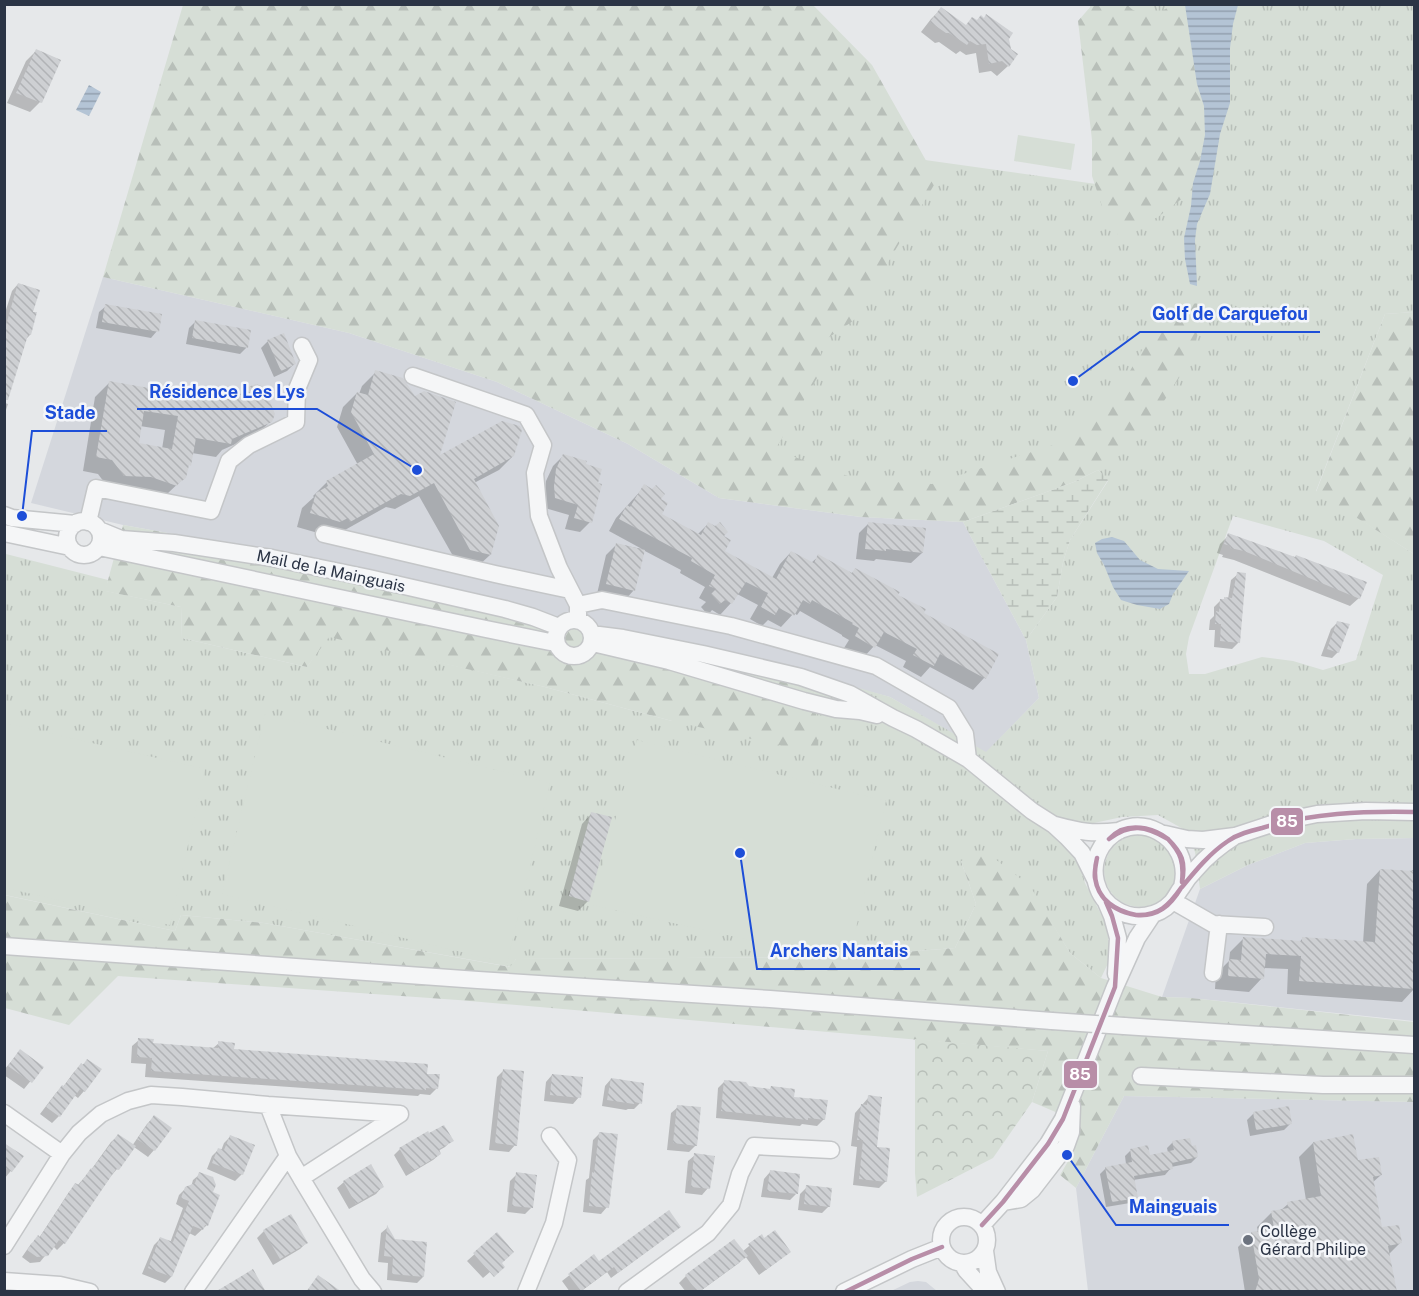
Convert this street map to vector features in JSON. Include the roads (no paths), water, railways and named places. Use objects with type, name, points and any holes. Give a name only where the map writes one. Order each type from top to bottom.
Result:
[{"type":"street","points":[[4,533],[70,547],[77,553],[86,555],[94,552],[90,531],[96,488],[211,511],[229,461],[249,445],[296,422],[297,389],[309,360],[302,346]]},
{"type":"street","points":[[413,376],[526,415],[543,445],[535,473],[539,516],[578,613],[587,626],[591,639]]},
{"type":"street","name":"Mail de la Mainguais","points":[[4,515],[90,531],[486,629],[550,642],[558,634],[533,617],[506,609],[347,573],[272,558],[174,543],[121,539],[90,531]]},
{"type":"street","points":[[70,547],[68,534],[70,530],[90,531]]},
{"type":"street","points":[[324,534],[570,590]]},
{"type":"street","points":[[968,759],[965,734],[949,708],[876,666],[731,626],[602,600],[578,613],[558,634],[558,647],[573,656],[585,652],[591,639],[599,635],[703,654],[801,677],[850,694],[968,759],[1032,811],[1054,825],[1082,853],[1112,916],[1118,938],[1115,987]]},
{"type":"street","points":[[1106,902],[1124,914],[1138,917],[1162,910],[1204,861],[1224,844],[1235,837],[1278,822],[1317,814],[1366,811],[1414,812]]},
{"type":"street","points":[[1054,825],[1098,834],[1141,827],[1195,840],[1235,837]]},
{"type":"street","points":[[1095,879],[1095,864],[1099,852],[1107,840],[1119,831]]},
{"type":"street","points":[[1163,833],[1175,844],[1182,858],[1184,871],[1178,894]]},
{"type":"street","points":[[1178,894],[1213,924],[1265,927]]},
{"type":"street","points":[[982,1225],[1048,1144],[1063,1119],[1115,987],[1137,938],[1153,914]]},
{"type":"street","points":[[1213,973],[1219,924]]},
{"type":"street","points":[[4,946],[770,999],[1052,1022],[1414,1045]]},
{"type":"street","points":[[1141,1076],[1323,1085],[1414,1086]]},
{"type":"street","points":[[4,1246],[62,1154],[79,1133],[101,1114],[128,1101],[151,1095],[182,1096],[268,1105],[400,1114],[301,1178]]},
{"type":"street","points":[[268,1105],[288,1156],[362,1280],[373,1292]]},
{"type":"street","points":[[4,1113],[62,1154]]},
{"type":"street","points":[[526,1292],[554,1222],[568,1160],[550,1136]]},
{"type":"street","points":[[627,1292],[708,1233],[731,1205],[740,1174],[754,1146],[831,1150]]},
{"type":"street","points":[[193,1292],[288,1156]]},
{"type":"street","points":[[961,1216],[969,1216],[982,1225],[988,1238],[981,1257],[971,1263],[962,1263],[946,1254],[941,1239],[946,1224],[961,1216]]},
{"type":"street","points":[[844,1292],[942,1247]]},
{"type":"street","points":[[985,1251],[988,1272],[997,1292]]},
{"type":"street","points":[[962,1263],[986,1292]]},
{"type":"street","points":[[4,1281],[60,1286],[90,1292]]},
{"type":"water","points":[[1185,5],[1238,5],[1230,48],[1230,103],[1220,134],[1210,194],[1197,224],[1195,240],[1197,286],[1190,284],[1184,238],[1193,183],[1205,135],[1204,106],[1197,84]]},
{"type":"water","points":[[89,85],[101,92],[89,116],[76,110]]},
{"type":"water","points":[[1112,537],[1124,541],[1140,560],[1158,569],[1189,571],[1169,604],[1160,609],[1121,600],[1097,553],[1095,543]]},
{"type":"place","name":"Golf de Carquefou","points":[[1073,381]]},
{"type":"place","name":"Résidence Les Lys","points":[[417,470]]},
{"type":"place","name":"Stade","points":[[22,516]]},
{"type":"place","name":"Archers Nantais","points":[[740,853]]},
{"type":"place","name":"Mainguais","points":[[1067,1155]]},
{"type":"place","name":"Collège Gérard Philipe","points":[[1248,1240]]}]
